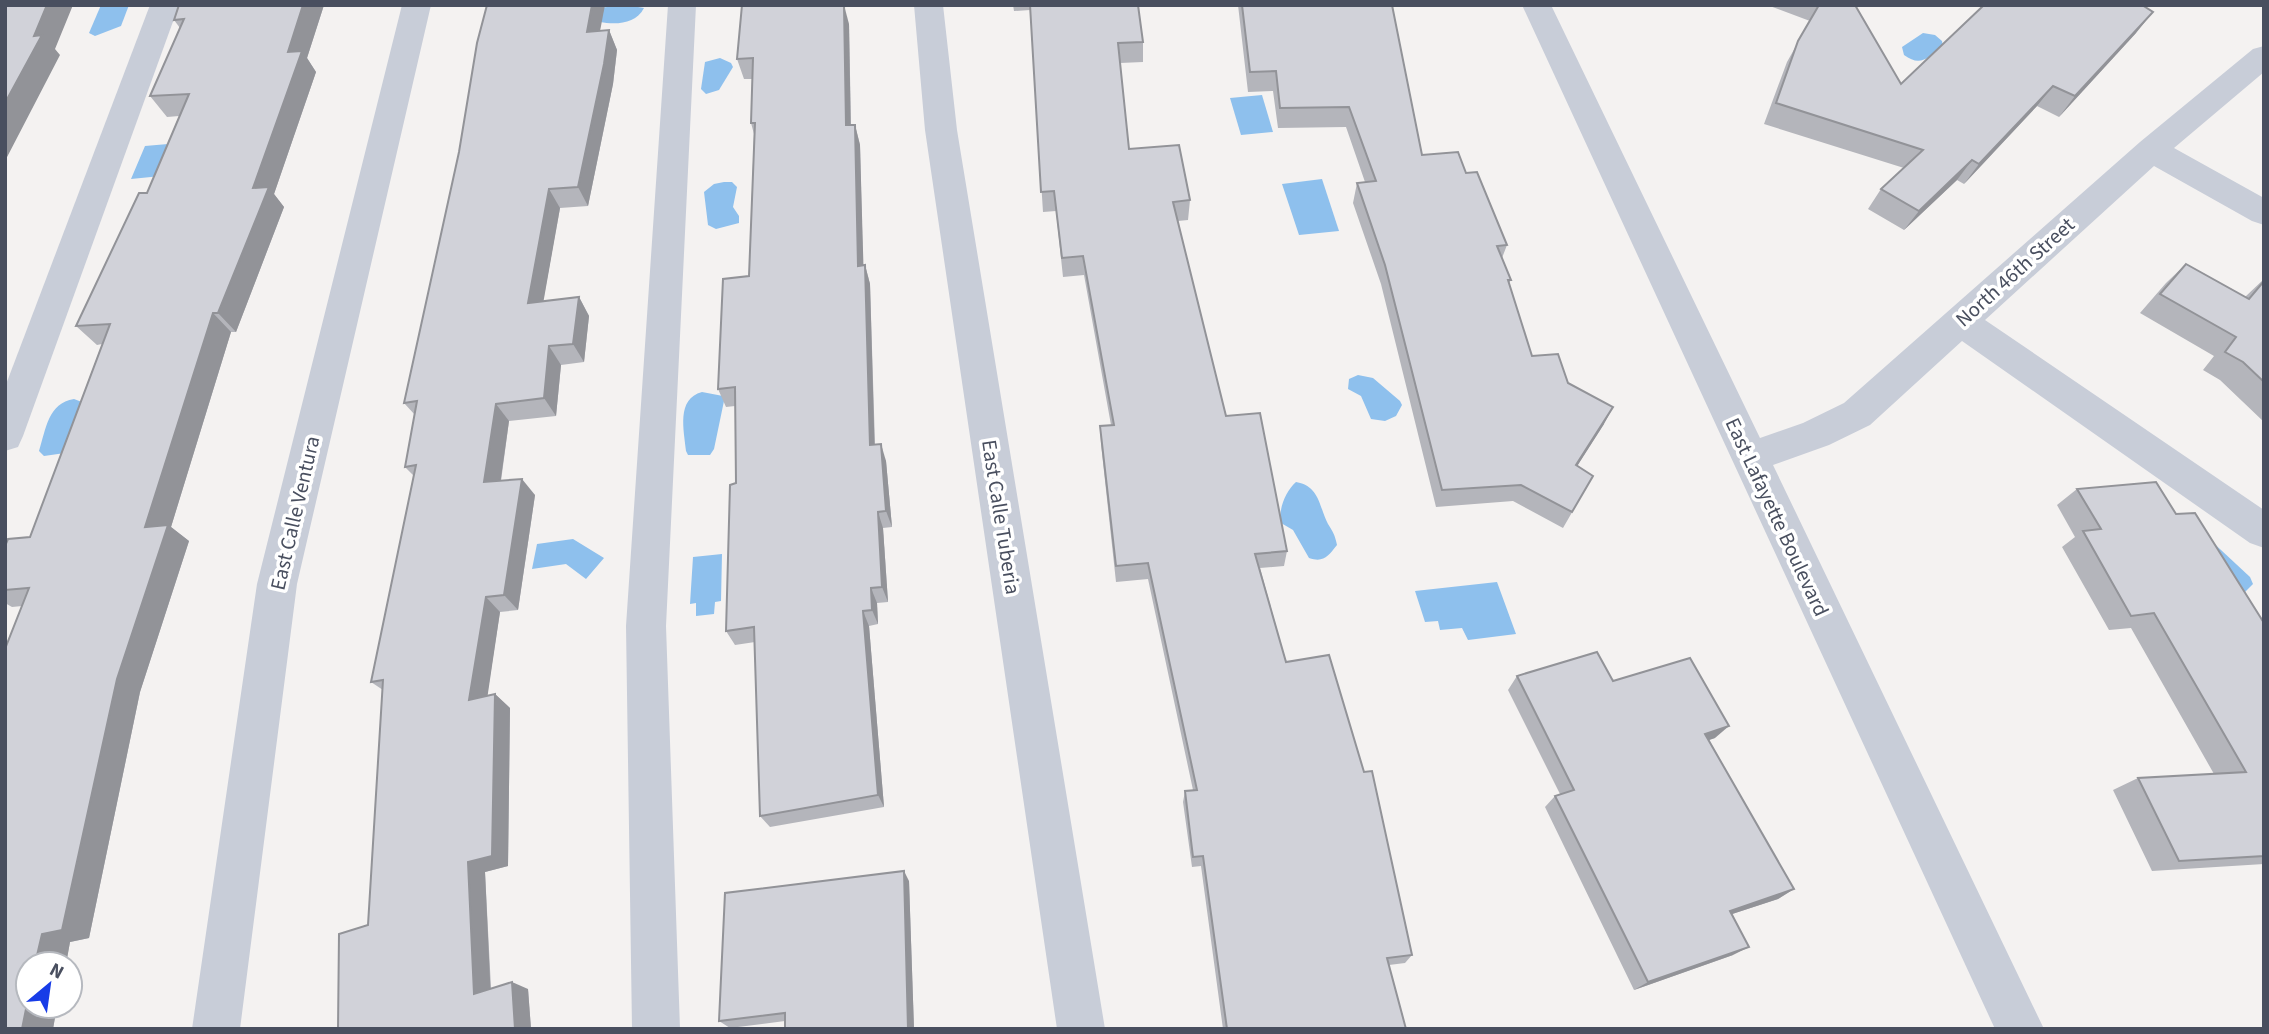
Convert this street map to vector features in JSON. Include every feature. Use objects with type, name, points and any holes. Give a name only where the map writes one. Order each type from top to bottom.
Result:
[{"type":"street","points":[[5,436],[165,5]]},
{"type":"street","name":"East Calle Ventura","points":[[216,1029],[277,584],[417,5]]},
{"type":"street","points":[[656,1029],[646,626],[682,5]]},
{"type":"street","name":"East Calle Tuberia","points":[[928,5],[941,130],[1081,1029]]},
{"type":"street","name":"East Lafayette Boulevard","points":[[1536,5],[2020,1029]]},
{"type":"street","name":"North 46th Street","points":[[1749,458],[1816,434],[1857,414],[2151,150],[2264,56]]},
{"type":"street","points":[[2151,150],[2264,213]]},
{"type":"street","points":[[1960,321],[2264,531]]},
{"type":"water","points":[[101,5],[129,5],[121,26],[95,36],[89,33]]},
{"type":"water","points":[[626,5],[644,8],[636,17],[625,22],[600,22],[598,8]]},
{"type":"water","points":[[1923,33],[1935,35],[1942,41],[1943,47],[1919,61],[1904,55],[1902,47]]},
{"type":"water","points":[[720,58],[731,63],[733,67],[719,90],[706,94],[701,89],[705,62]]},
{"type":"water","points":[[1262,95],[1273,132],[1241,135],[1230,98]]},
{"type":"water","points":[[182,138],[161,176],[131,179],[145,146],[168,144],[169,139]]},
{"type":"water","points":[[1322,179],[1339,231],[1299,235],[1282,184]]},
{"type":"water","points":[[732,182],[737,187],[733,207],[739,216],[739,223],[716,229],[708,225],[704,192],[714,184]]},
{"type":"water","points":[[1358,375],[1373,378],[1400,401],[1402,405],[1396,416],[1385,421],[1371,419],[1361,396],[1348,389],[1349,379]]},
{"type":"water","points":[[702,392],[723,396],[714,449],[710,455],[688,455],[683,425],[685,408],[688,401]]},
{"type":"water","points":[[74,399],[87,404],[65,453],[44,456],[39,451],[49,418],[65,401]]},
{"type":"water","points":[[1296,482],[1310,488],[1318,498],[1335,536],[1337,545],[1322,559],[1309,558],[1293,530],[1281,523],[1284,501]]},
{"type":"water","points":[[2207,537],[2250,577],[2253,584],[2243,594]]},
{"type":"water","points":[[573,539],[604,558],[586,579],[566,564],[532,569],[537,544]]},
{"type":"water","points":[[722,554],[721,601],[715,602],[714,614],[696,616],[696,603],[690,604],[693,557]]},
{"type":"water","points":[[1497,582],[1516,634],[1468,640],[1462,628],[1440,630],[1438,621],[1425,622],[1415,591]]},
{"type":"building","points":[[5,5],[47,5],[34,36],[42,35],[5,103]]},
{"type":"building","points":[[179,5],[303,5],[288,52],[302,51],[253,188],[269,187],[218,313],[213,313],[145,527],[168,525],[117,679],[62,930],[42,934],[38,950],[14,950],[14,1020],[24,1020],[22,1029],[5,1029],[5,649],[29,588],[5,590],[5,546],[8,539],[30,537],[110,324],[76,326],[139,193],[147,193],[189,94],[150,96],[184,19],[174,20]]},
{"type":"building","points":[[487,5],[592,5],[587,32],[609,30],[578,187],[549,189],[528,303],[579,297],[573,344],[549,346],[544,398],[496,404],[484,482],[522,479],[504,595],[486,597],[469,700],[495,694],[492,856],[468,862],[474,994],[512,982],[515,1029],[338,1029],[339,934],[368,925],[383,680],[371,682],[416,465],[405,467],[417,401],[404,403],[459,152],[477,43]]},
{"type":"building","points":[[742,5],[844,5],[846,125],[855,125],[858,266],[865,265],[870,445],[881,444],[886,511],[878,512],[882,587],[871,588],[872,610],[863,611],[878,795],[760,816],[754,627],[726,631],[730,485],[736,483],[735,387],[718,389],[723,279],[749,276],[755,123],[751,123],[753,58],[737,59]]},
{"type":"building","points":[[1030,5],[1138,5],[1143,42],[1118,43],[1129,149],[1179,145],[1190,200],[1173,202],[1226,416],[1260,413],[1287,551],[1255,554],[1286,662],[1329,655],[1364,772],[1372,771],[1412,955],[1387,958],[1406,1029],[1227,1029],[1203,856],[1193,857],[1185,791],[1197,790],[1148,563],[1116,566],[1100,426],[1114,425],[1083,256],[1062,258],[1054,191],[1041,192]]},
{"type":"building","points":[[1242,5],[1392,5],[1422,155],[1458,152],[1466,173],[1477,172],[1507,245],[1497,246],[1511,280],[1508,280],[1532,356],[1558,354],[1568,383],[1613,407],[1576,465],[1593,476],[1572,512],[1521,485],[1442,490],[1385,265],[1357,183],[1376,181],[1349,107],[1280,108],[1276,71],[1250,72]]},
{"type":"building","points":[[1819,5],[1855,5],[1901,84],[1984,5],[2142,5],[2153,12],[2075,96],[2053,86],[1979,164],[1972,160],[1919,211],[1881,189],[1923,150],[1776,103],[1798,41]]},
{"type":"building","points":[[2186,264],[2249,299],[2264,281],[2264,382],[2243,362],[2225,352],[2236,337],[2160,294]]},
{"type":"building","points":[[2156,482],[2176,514],[2195,513],[2264,623],[2264,856],[2179,861],[2138,778],[2246,772],[2154,613],[2131,616],[2083,531],[2101,529],[2077,489]]},
{"type":"building","points":[[1597,652],[1613,681],[1690,658],[1729,726],[1705,734],[1794,889],[1730,911],[1749,947],[1648,982],[1555,796],[1574,790],[1517,676]]},
{"type":"building","points":[[904,871],[908,1029],[785,1029],[785,1013],[719,1021],[725,893]]}]
